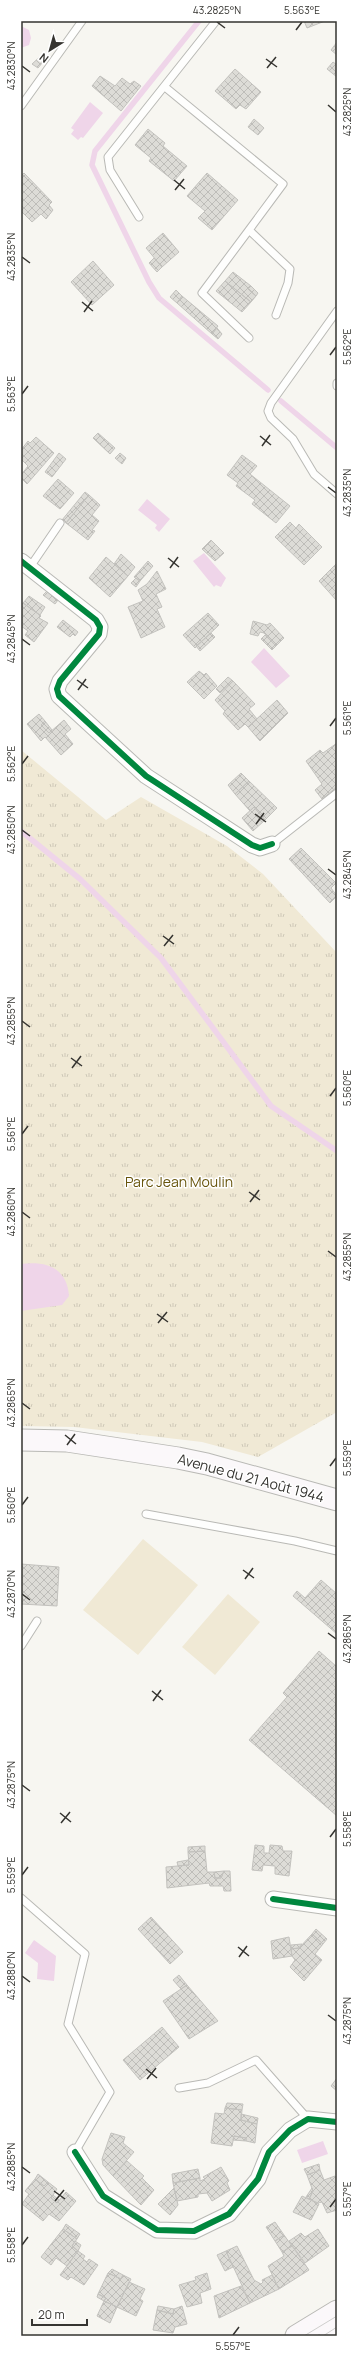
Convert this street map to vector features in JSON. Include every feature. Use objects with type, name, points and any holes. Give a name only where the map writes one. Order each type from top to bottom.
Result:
[{"type":"main road","name":"Avenue du 21 Août 1944","points":[[21,1440],[67,1441],[185,1459],[337,1500]]},
{"type":"main road","points":[[296,2336],[337,2311]]},
{"type":"main road","points":[[330,2336],[337,2331]]},
{"type":"street","points":[[25,564],[96,620],[100,626],[99,634],[60,681],[57,689],[59,696],[146,776],[252,845],[260,848],[272,844]]},
{"type":"street","points":[[273,1899],[337,1908]]},
{"type":"street","points":[[75,2152],[103,2196],[157,2230],[194,2231],[229,2214],[258,2179],[269,2152],[290,2130],[308,2119],[337,2122]]},
{"type":"lane","points":[[21,106],[82,21]]},
{"type":"lane","points":[[139,217],[110,170],[108,157],[216,21]]},
{"type":"lane","points":[[165,87],[283,184],[202,293],[248,338]]},
{"type":"lane","points":[[249,230],[290,269],[288,283],[276,315]]},
{"type":"lane","points":[[337,311],[271,403],[268,411],[271,418],[293,439],[314,474],[337,494]]},
{"type":"lane","points":[[25,564],[60,523]]},
{"type":"lane","points":[[272,844],[337,793]]},
{"type":"lane","points":[[146,1514],[295,1541],[337,1552]]},
{"type":"lane","points":[[21,1646],[37,1621]]},
{"type":"lane","points":[[21,1898],[85,1954],[68,2024],[110,2092],[75,2152]]},
{"type":"lane","points":[[179,2088],[208,2083],[256,2060],[308,2119]]},
{"type":"green space","name":"Parc Jean Moulin","points":[[21,750],[106,820],[141,797],[227,846],[263,874],[337,953],[337,1412],[258,1457],[202,1442],[74,1427],[21,1426]]},
{"type":"green space","points":[[143,1539],[198,1585],[138,1655],[83,1610]]},
{"type":"green space","points":[[228,1594],[260,1622],[215,1675],[182,1647]]},
{"type":"shaded area","points":[[21,26],[29,30],[31,38],[29,45],[21,48]]},
{"type":"shaded area","points":[[90,102],[103,113],[83,138],[81,137],[78,140],[71,134],[74,130],[71,128]]},
{"type":"shaded area","points":[[147,499],[170,519],[159,532],[155,528],[157,525],[138,510]]},
{"type":"shaded area","points":[[204,553],[226,578],[221,587],[216,585],[214,587],[193,561]]},
{"type":"shaded area","points":[[264,648],[290,676],[276,688],[251,662]]},
{"type":"shaded area","points":[[30,1263],[47,1265],[60,1273],[67,1286],[69,1296],[62,1305],[21,1311],[21,1264]]},
{"type":"shaded area","points":[[34,1940],[56,1956],[54,1981],[37,1979],[38,1963],[25,1953]]},
{"type":"shaded area","points":[[323,2141],[328,2154],[302,2163],[297,2150]]},
{"type":"building","points":[[304,21],[325,21],[307,28]]},
{"type":"building","points":[[337,42],[337,55],[331,50]]},
{"type":"building","points":[[43,54],[47,57],[38,68],[32,64]]},
{"type":"building","points":[[333,62],[337,65],[337,77],[327,69]]},
{"type":"building","points":[[235,69],[261,92],[246,109],[240,105],[236,109],[215,91]]},
{"type":"building","points":[[100,76],[115,86],[122,78],[130,84],[134,81],[141,86],[121,111],[92,86]]},
{"type":"building","points":[[254,119],[264,128],[258,135],[248,127]]},
{"type":"building","points":[[148,129],[165,143],[163,146],[187,166],[174,181],[149,161],[151,158],[135,145]]},
{"type":"building","points":[[24,173],[52,202],[49,205],[53,210],[46,219],[41,214],[32,222],[21,211],[21,176]]},
{"type":"building","points":[[207,173],[238,200],[212,230],[198,218],[205,211],[187,196]]},
{"type":"building","points":[[163,233],[179,252],[162,267],[146,248]]},
{"type":"building","points":[[154,258],[162,267],[157,272],[149,263]]},
{"type":"building","points":[[93,261],[114,285],[92,305],[71,282]]},
{"type":"building","points":[[233,272],[251,286],[248,289],[256,296],[251,302],[225,281]]},
{"type":"building","points":[[225,281],[251,302],[242,312],[216,291]]},
{"type":"building","points":[[251,286],[258,293],[256,296],[248,289]]},
{"type":"building","points":[[176,290],[182,296],[177,303],[170,297]]},
{"type":"building","points":[[182,296],[218,326],[212,334],[177,303]]},
{"type":"building","points":[[217,328],[222,334],[218,339],[212,334]]},
{"type":"building","points":[[98,433],[115,448],[110,454],[93,438]]},
{"type":"building","points":[[36,437],[54,453],[27,484],[21,478],[21,475],[28,466],[21,459],[21,450],[28,441],[30,443]]},
{"type":"building","points":[[59,453],[66,459],[52,477],[45,472]]},
{"type":"building","points":[[120,453],[126,458],[122,464],[115,458]]},
{"type":"building","points":[[242,455],[257,466],[250,474],[290,506],[276,523],[252,504],[255,500],[236,486],[238,483],[227,475]]},
{"type":"building","points":[[58,479],[74,493],[60,509],[43,496]]},
{"type":"building","points":[[85,492],[89,495],[66,523],[62,520]]},
{"type":"building","points":[[89,495],[100,505],[92,515],[99,521],[92,530],[95,531],[88,540],[66,523]]},
{"type":"building","points":[[290,522],[296,528],[299,524],[322,547],[304,565],[275,537]]},
{"type":"building","points":[[211,540],[224,553],[215,561],[202,549]]},
{"type":"building","points":[[121,554],[135,567],[128,576],[114,564]]},
{"type":"building","points":[[106,557],[128,576],[110,597],[89,578]]},
{"type":"building","points":[[148,561],[153,566],[140,581],[134,577]]},
{"type":"building","points":[[337,563],[337,601],[319,581]]},
{"type":"building","points":[[157,571],[166,589],[156,594],[162,607],[157,609],[165,627],[141,638],[128,607],[143,601],[138,590],[147,584]]},
{"type":"building","points":[[136,578],[140,581],[136,587],[131,583]]},
{"type":"building","points":[[50,588],[61,596],[55,604],[43,595]]},
{"type":"building","points":[[29,596],[45,607],[40,615],[23,603]]},
{"type":"building","points":[[23,603],[41,616],[39,618],[48,623],[34,642],[25,635],[28,631],[21,626],[21,606]]},
{"type":"building","points":[[208,613],[219,625],[195,648],[183,635]]},
{"type":"building","points":[[63,620],[78,632],[75,636],[73,634],[70,637],[57,627]]},
{"type":"building","points":[[253,621],[267,625],[270,623],[284,638],[276,646],[264,633],[260,632],[258,636],[250,634]]},
{"type":"building","points":[[211,633],[215,637],[200,651],[196,646]]},
{"type":"building","points":[[265,635],[276,646],[272,650],[261,639]]},
{"type":"building","points":[[199,671],[204,675],[206,673],[217,686],[204,699],[187,682]]},
{"type":"building","points":[[228,677],[233,681],[220,693],[216,689]]},
{"type":"building","points":[[233,681],[255,704],[249,709],[257,719],[248,727],[245,724],[238,730],[223,714],[225,711],[215,700]]},
{"type":"building","points":[[277,700],[288,713],[260,741],[248,727]]},
{"type":"building","points":[[39,714],[45,721],[41,725],[49,733],[64,720],[71,729],[65,734],[73,744],[61,755],[45,737],[41,741],[27,724]]},
{"type":"building","points":[[45,721],[52,730],[49,733],[41,725]]},
{"type":"building","points":[[337,743],[337,787],[322,799],[315,790],[322,784],[306,761],[320,750],[323,753]]},
{"type":"building","points":[[241,773],[249,781],[235,794],[228,785]]},
{"type":"building","points":[[249,781],[277,808],[265,820],[254,807],[250,811],[235,794]]},
{"type":"building","points":[[254,807],[265,820],[253,831],[242,818]]},
{"type":"building","points":[[301,848],[336,883],[331,888],[337,896],[330,903],[289,859]]},
{"type":"building","points":[[21,1564],[59,1567],[57,1606],[21,1604]]},
{"type":"building","points":[[321,1580],[337,1594],[337,1634],[293,1596],[297,1591],[305,1598]]},
{"type":"building","points":[[319,1651],[337,1667],[337,1816],[249,1740],[287,1697],[283,1693]]},
{"type":"building","points":[[255,1845],[264,1846],[264,1853],[269,1853],[270,1845],[282,1846],[283,1851],[292,1851],[289,1876],[275,1874],[275,1866],[263,1865],[262,1871],[252,1870]]},
{"type":"building","points":[[205,1846],[205,1851],[188,1852],[188,1847]]},
{"type":"building","points":[[205,1851],[207,1872],[214,1872],[215,1878],[221,1878],[224,1871],[230,1871],[231,1891],[224,1891],[223,1886],[210,1886],[209,1883],[167,1888],[166,1867],[189,1865],[188,1852]]},
{"type":"building","points":[[188,1860],[189,1865],[178,1866],[177,1862]]},
{"type":"building","points":[[224,1871],[221,1878],[215,1878],[214,1872]]},
{"type":"building","points":[[151,1917],[183,1952],[170,1964],[138,1929]]},
{"type":"building","points":[[316,1929],[327,1939],[323,1944],[312,1934]]},
{"type":"building","points":[[312,1934],[323,1944],[315,1954],[322,1960],[304,1981],[290,1967],[295,1960],[292,1956],[291,1949],[299,1948]]},
{"type":"building","points":[[289,1937],[292,1956],[273,1959],[271,1941]]},
{"type":"building","points":[[302,1944],[299,1948],[291,1949],[291,1945]]},
{"type":"building","points":[[179,1975],[187,1985],[181,1989],[173,1980]]},
{"type":"building","points":[[187,1985],[218,2021],[189,2039],[163,2001]]},
{"type":"building","points":[[162,2027],[179,2047],[140,2080],[123,2060]]},
{"type":"building","points":[[337,2078],[337,2091],[331,2086]]},
{"type":"building","points":[[227,2103],[243,2104],[242,2110],[225,2108]]},
{"type":"building","points":[[225,2108],[242,2110],[241,2120],[257,2124],[255,2143],[246,2141],[246,2138],[234,2136],[232,2146],[211,2143],[215,2113],[224,2114]]},
{"type":"building","points":[[241,2114],[258,2118],[257,2124],[241,2120]]},
{"type":"building","points":[[111,2133],[125,2137],[123,2143],[134,2152],[113,2176],[103,2165],[102,2159]]},
{"type":"building","points":[[234,2136],[246,2138],[246,2141],[233,2140]]},
{"type":"building","points":[[127,2161],[144,2176],[142,2178],[154,2190],[141,2205],[113,2176]]},
{"type":"building","points":[[319,2164],[320,2170],[307,2175],[304,2169]]},
{"type":"building","points":[[221,2167],[229,2181],[227,2183],[230,2190],[212,2201],[207,2193],[198,2194],[198,2197],[177,2201],[173,2183],[200,2178],[200,2181],[205,2179],[203,2177]]},
{"type":"building","points":[[198,2169],[200,2178],[173,2183],[172,2174]]},
{"type":"building","points":[[320,2170],[324,2180],[335,2176],[337,2180],[337,2210],[327,2213],[322,2202],[318,2203],[309,2199],[313,2191],[307,2175]]},
{"type":"building","points":[[38,2174],[48,2182],[44,2186],[35,2179]]},
{"type":"building","points":[[35,2179],[44,2186],[48,2182],[57,2189],[51,2198],[57,2203],[66,2192],[76,2201],[59,2221],[49,2214],[43,2221],[22,2204],[29,2194],[25,2191]]},
{"type":"building","points":[[174,2188],[178,2205],[170,2215],[158,2204]]},
{"type":"building","points":[[312,2188],[313,2191],[309,2199],[306,2197]]},
{"type":"building","points":[[53,2195],[59,2200],[57,2203],[51,2198]]},
{"type":"building","points":[[302,2196],[319,2204],[311,2220],[293,2212]]},
{"type":"building","points":[[275,2222],[284,2235],[275,2241],[266,2227]]},
{"type":"building","points":[[66,2224],[80,2234],[77,2239],[63,2229]]},
{"type":"building","points":[[63,2229],[77,2239],[72,2246],[78,2251],[67,2266],[56,2258],[51,2265],[41,2257]]},
{"type":"building","points":[[318,2229],[329,2246],[305,2263],[289,2241],[301,2233],[305,2237]]},
{"type":"building","points":[[284,2235],[292,2246],[282,2252],[275,2241]]},
{"type":"building","points":[[75,2241],[81,2245],[78,2251],[72,2246]]},
{"type":"building","points":[[237,2246],[254,2280],[261,2284],[263,2282],[262,2280],[272,2275],[279,2289],[250,2303],[226,2251]]},
{"type":"building","points":[[292,2246],[309,2270],[279,2289],[268,2266],[284,2256],[282,2252]]},
{"type":"building","points":[[78,2251],[85,2256],[83,2259],[87,2262],[89,2259],[98,2265],[84,2285],[71,2277],[68,2280],[60,2275]]},
{"type":"building","points":[[226,2251],[233,2267],[225,2271],[217,2255]]},
{"type":"building","points":[[112,2269],[123,2275],[121,2279],[108,2273]]},
{"type":"building","points":[[108,2273],[121,2279],[123,2275],[131,2279],[117,2307],[104,2301],[106,2298],[98,2294]]},
{"type":"building","points":[[207,2273],[211,2289],[200,2293],[202,2303],[187,2307],[179,2285],[196,2280],[195,2277]]},
{"type":"building","points":[[129,2282],[145,2289],[140,2299],[143,2301],[136,2316],[117,2307]]},
{"type":"building","points":[[241,2286],[250,2303],[219,2318],[214,2296]]},
{"type":"building","points":[[98,2294],[106,2298],[104,2301],[97,2297]]},
{"type":"building","points":[[104,2301],[117,2307],[110,2323],[97,2316]]},
{"type":"building","points":[[158,2306],[174,2309],[173,2314],[157,2310]]},
{"type":"building","points":[[182,2306],[187,2324],[175,2327],[173,2333],[153,2330],[157,2310],[173,2314],[174,2309]]},
{"type":"waterway","points":[[199,21],[95,151],[92,165],[149,282],[159,298],[268,390]]},
{"type":"waterway","points":[[281,401],[337,448]]},
{"type":"waterway","points":[[21,831],[80,879],[161,958],[271,1106],[337,1151]]},
{"type":"tram line","points":[[304,2336],[337,2316]]},
{"type":"tram line","points":[[323,2336],[337,2327]]},
{"type":"cycle path","points":[[21,561],[96,620],[100,627],[99,634],[60,681],[57,689],[59,696],[146,776],[252,845],[260,848],[272,844]]},
{"type":"cycle path","points":[[273,1899],[337,1908]]},
{"type":"cycle path","points":[[75,2152],[103,2196],[157,2230],[194,2231],[229,2214],[258,2179],[269,2152],[290,2130],[308,2119],[337,2122]]}]
